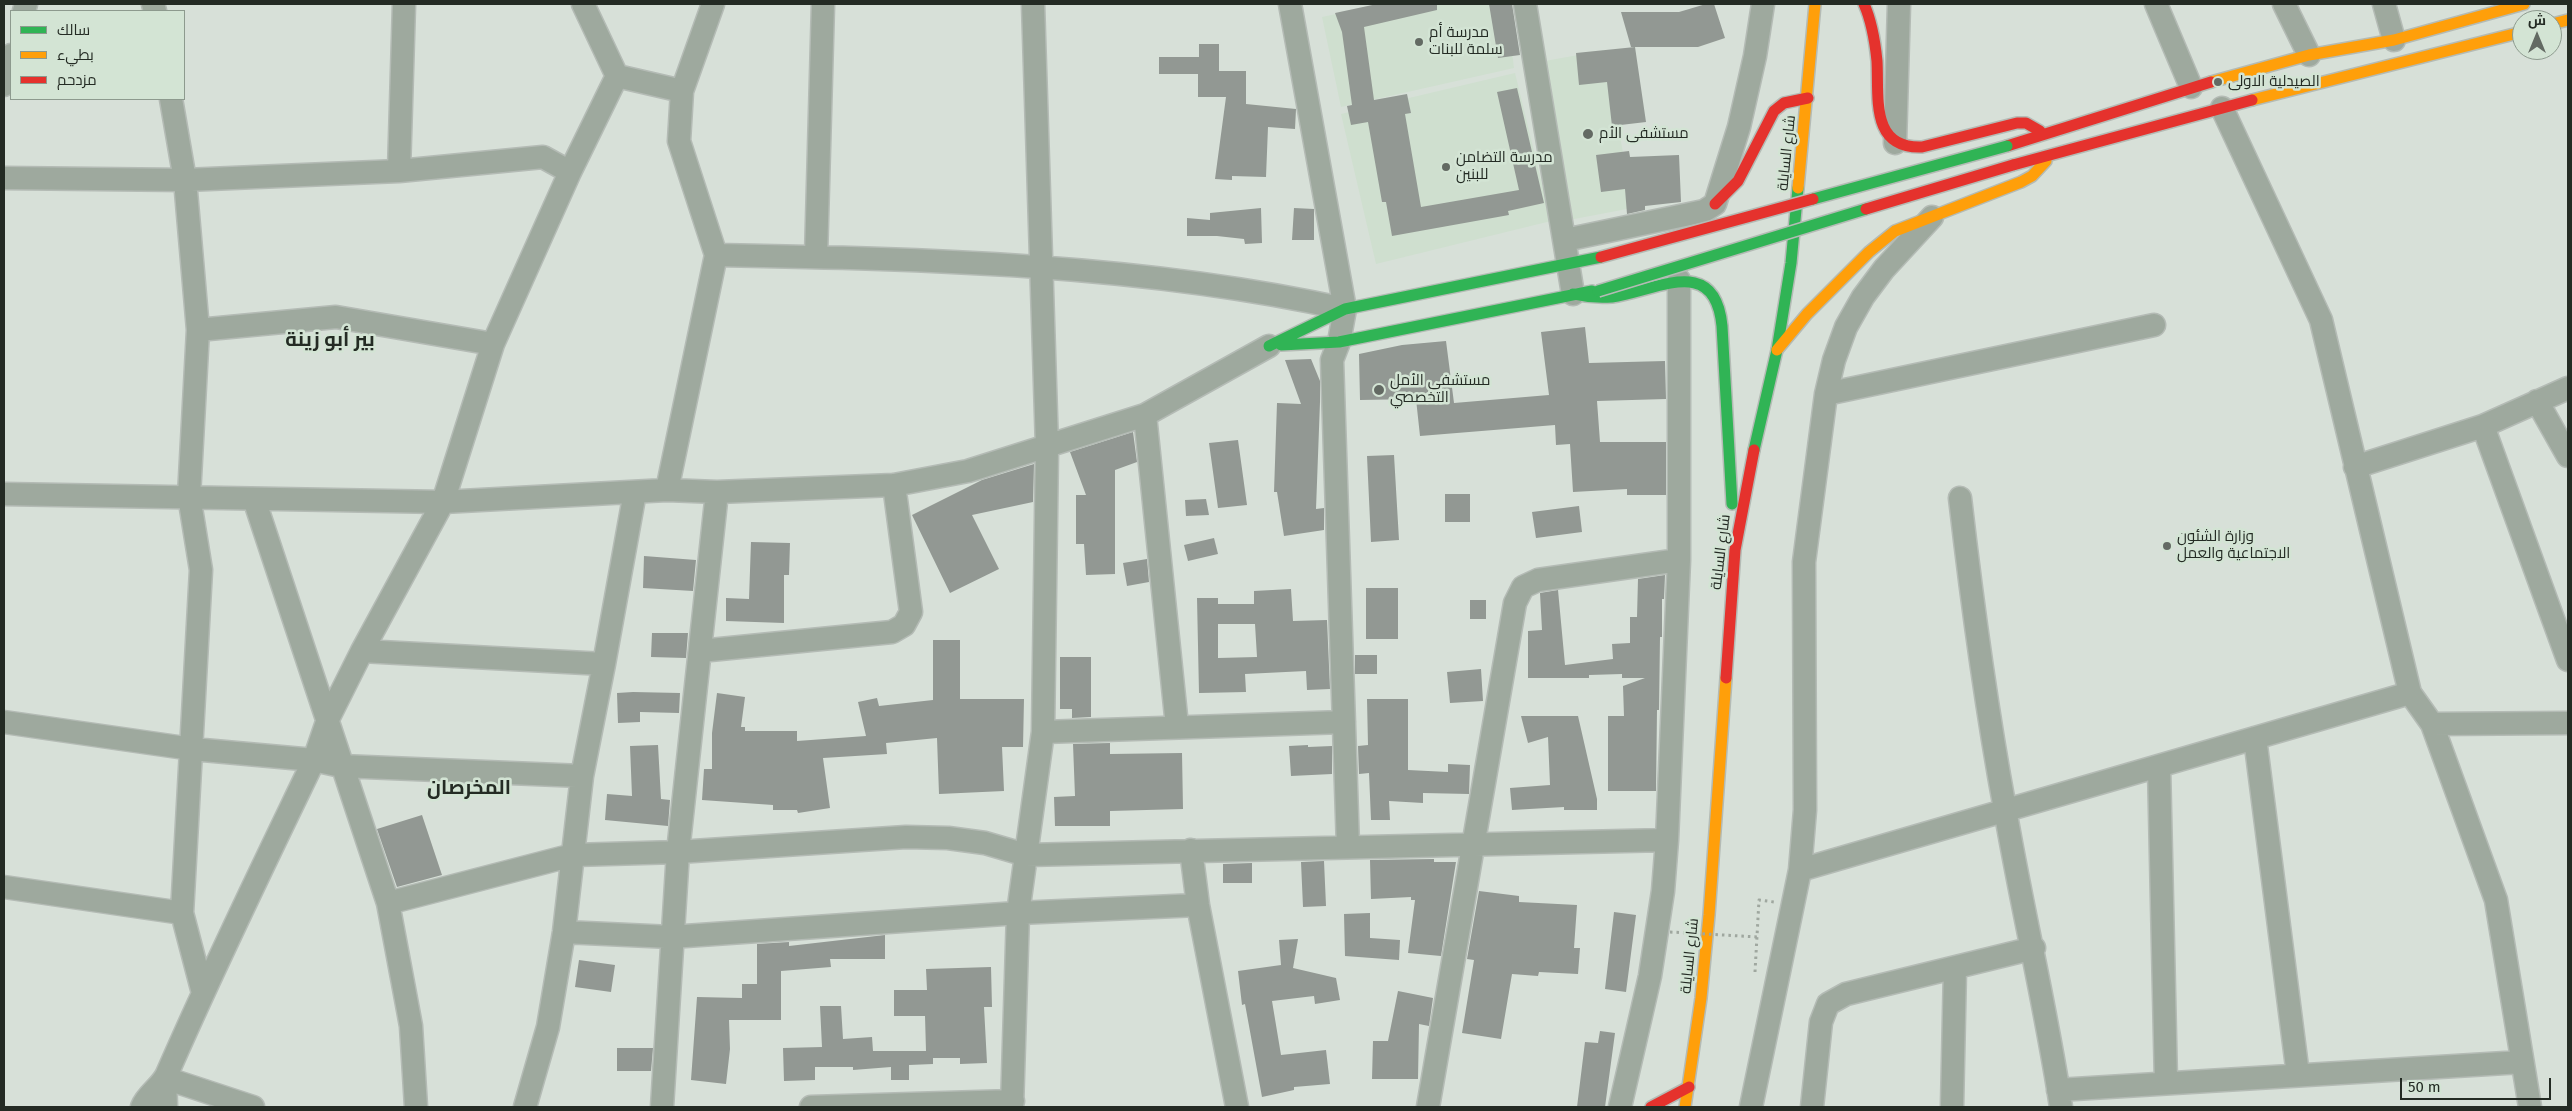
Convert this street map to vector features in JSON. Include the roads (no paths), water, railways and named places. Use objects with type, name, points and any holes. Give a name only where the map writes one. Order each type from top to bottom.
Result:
[{"type":"street","points":[[399,171],[404,4]]},
{"type":"street","points":[[583,4],[617,76]]},
{"type":"street","points":[[667,490],[716,255],[679,140],[682,91],[713,4]]},
{"type":"street","points":[[816,257],[823,4]]},
{"type":"street","points":[[811,1107],[1012,1104],[1018,913],[1043,732],[1047,447],[1033,4]]},
{"type":"street","points":[[1290,4],[1344,308],[1339,342],[1332,360],[1348,847]]},
{"type":"street","points":[[1525,4],[1573,294]]},
{"type":"street","points":[[1715,204],[1739,128],[1755,56],[1763,4]]},
{"type":"street","name":"شارع السايلة","points":[[1685,1107],[1709,915],[1735,550],[1746,487],[1777,350],[1791,263],[1808,98],[1815,4]]},
{"type":"street","points":[[1864,4],[1873,32],[1882,128],[1895,142],[1912,148],[1922,147],[2017,123],[2026,123],[2043,134]]},
{"type":"street","points":[[1895,142],[1899,4]]},
{"type":"street","points":[[2156,4],[2191,86]]},
{"type":"street","points":[[2284,4],[2315,68]]},
{"type":"street","points":[[2384,4],[2394,40]]},
{"type":"street","points":[[1269,346],[1339,342],[1573,294],[1598,291],[2050,153],[2222,108],[2315,68],[2394,40],[2524,4]]},
{"type":"street","points":[[4,494],[443,502],[667,490],[717,492],[894,485],[968,471],[1145,415],[1269,346],[1344,308],[1601,257],[2007,146],[2191,86],[2315,68],[2512,34]]},
{"type":"street","points":[[4,85],[10,59]]},
{"type":"street","points":[[617,76],[682,91]]},
{"type":"street","points":[[142,1107],[145,1100],[166,1078],[202,993],[314,760],[328,719],[362,651],[443,502],[493,344],[570,172],[617,76]]},
{"type":"street","points":[[1565,240],[1704,211],[1715,204],[1738,181],[1774,111],[1789,101],[1808,98]]},
{"type":"street","points":[[171,100],[185,180],[198,330],[188,496],[201,570],[182,913],[202,993]]},
{"type":"street","points":[[2222,108],[2320,320],[2410,693],[2432,724],[2496,900],[2530,1107]]},
{"type":"street","points":[[1777,350],[1807,314],[1894,231],[2032,176],[2042,167],[2050,153]]},
{"type":"street","points":[[4,178],[185,180],[399,171],[543,157],[570,172]]},
{"type":"street","points":[[1751,1107],[1800,870],[1805,810],[1804,562],[1826,394],[1834,360],[1846,327],[1863,297],[1884,269],[1934,214]]},
{"type":"street","points":[[716,255],[816,257],[1040,268],[1201,283],[1276,294],[1344,308]]},
{"type":"street","points":[[1573,294],[1583,298],[1601,298],[1679,280],[1690,280],[1701,284],[1710,292],[1720,312],[1726,378],[1735,550]]},
{"type":"street","points":[[1620,1107],[1650,976],[1663,891],[1667,840],[1679,560],[1679,280]]},
{"type":"street","points":[[198,330],[336,317],[493,344]]},
{"type":"street","points":[[1826,394],[2154,325]]},
{"type":"street","points":[[2355,467],[2483,426],[2568,388]]},
{"type":"street","points":[[2537,402],[2568,456]]},
{"type":"street","points":[[1145,415],[1177,726]]},
{"type":"street","points":[[2483,426],[2568,660]]},
{"type":"street","points":[[700,651],[892,632],[904,625],[911,612],[894,485]]},
{"type":"street","points":[[525,1107],[548,1027],[564,932],[582,776],[635,492]]},
{"type":"street","points":[[662,1107],[671,937],[678,852],[717,492]]},
{"type":"street","points":[[1960,498],[1975,626],[2005,811],[2034,948],[2059,1098],[2166,1083],[2522,1062]]},
{"type":"street","points":[[254,499],[328,719],[340,766],[388,904],[411,1026],[416,1107]]},
{"type":"street","points":[[1428,1107],[1515,603],[1523,587],[1538,580],[1679,560]]},
{"type":"street","points":[[362,651],[604,664]]},
{"type":"street","points":[[1800,870],[2410,693]]},
{"type":"street","points":[[4,722],[192,749],[314,760],[340,766],[582,776]]},
{"type":"street","points":[[1043,732],[1177,726],[1344,722]]},
{"type":"street","points":[[2432,724],[2568,723]]},
{"type":"street","points":[[2255,738],[2298,1075]]},
{"type":"street","points":[[2160,766],[2166,1083]]},
{"type":"street","points":[[388,904],[573,854],[678,852],[906,837],[948,838],[985,844],[1026,855],[1667,840]]},
{"type":"street","points":[[1191,850],[1198,904],[1237,1107]]},
{"type":"street","points":[[4,887],[182,913]]},
{"type":"street","points":[[564,932],[671,937],[1018,913],[1198,904]]},
{"type":"street","points":[[1812,1107],[1821,1022],[1828,1004],[1846,994],[2034,948]]},
{"type":"street","points":[[1952,1107],[1955,968]]},
{"type":"street","points":[[166,1078],[166,1107]]},
{"type":"street","points":[[166,1078],[253,1107]]},
{"type":"street","points":[[1652,1107],[1689,1087]]},
{"type":"place","name":"مدرسة أم سلمة للبنات","points":[[1419,42]]},
{"type":"place","name":"الصيدلية الاولى","points":[[2218,82]]},
{"type":"place","name":"مستشفى الأم","points":[[1588,134]]},
{"type":"place","name":"مدرسة التضامن للبنين","points":[[1446,167]]},
{"type":"place","name":"مستشفى الأمل التخصصي","points":[[1379,390]]},
{"type":"place","name":"وزارة الشئون الاجتماعية والعمل","points":[[2167,546]]},
{"type":"district","name":"بير أبو زينة","points":[[330,340]]},
{"type":"district","name":"المخرصان","points":[[469,788]]}]
